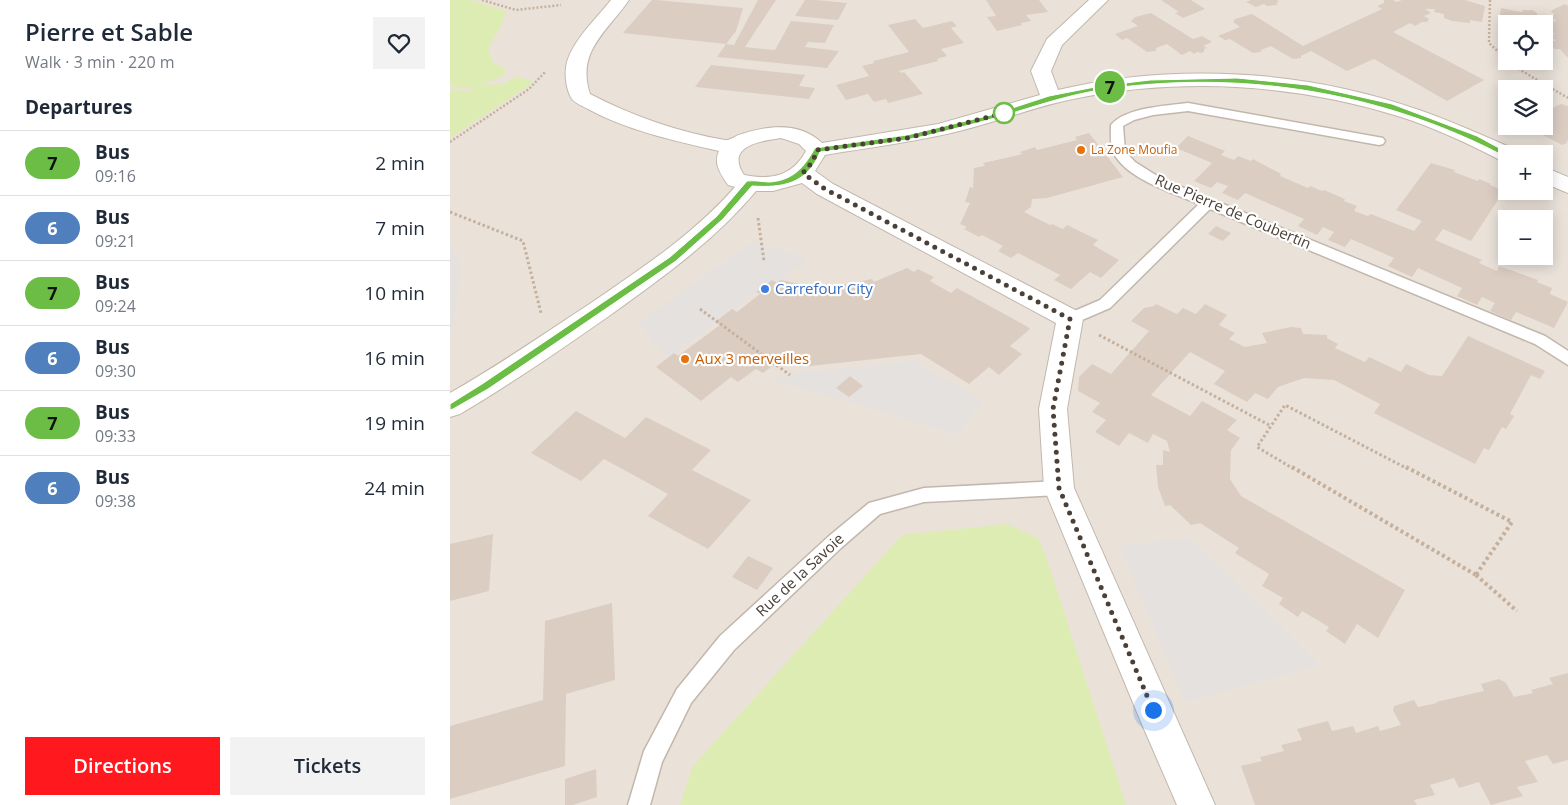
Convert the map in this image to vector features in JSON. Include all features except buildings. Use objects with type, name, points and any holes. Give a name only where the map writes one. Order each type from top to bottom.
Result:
[{"type":"street","points":[[620,0],[582,48],[578,57],[574,77],[581,97],[607,112],[649,128],[732,148]]},
{"type":"street","points":[[1051,97],[1041,71],[1054,43],[1099,0]]},
{"type":"street","points":[[1196,805],[1059,488],[1053,409],[1070,319],[825,189],[810,161],[806,139],[782,132],[753,136],[732,148],[726,156],[726,165],[736,180],[769,184],[787,182],[810,161],[993,116],[1051,97],[1100,88],[1150,82],[1237,80],[1308,87],[1389,106],[1474,138],[1498,150]]},
{"type":"street","points":[[1553,178],[1568,186]]},
{"type":"street","points":[[450,406],[485,387],[673,259],[720,218],[750,183]]},
{"type":"lane","name":"Rue Pierre de Coubertin","points":[[1379,141],[1188,107],[1152,111],[1130,116],[1117,125],[1119,151],[1130,165],[1157,182],[1540,340],[1568,359]]},
{"type":"lane","points":[[1070,319],[1105,304],[1208,203]]},
{"type":"lane","name":"Rue de la Savoie","points":[[639,805],[652,758],[684,696],[727,643],[835,542],[875,508],[924,495],[1059,488]]},
{"type":"path","points":[[482,0],[516,10],[561,5]]},
{"type":"path","points":[[1490,0],[1489,43],[1498,51]]},
{"type":"path","points":[[1520,70],[1568,98]]},
{"type":"path","points":[[450,142],[529,89]]},
{"type":"path","points":[[450,212],[523,241],[542,314]]},
{"type":"path","points":[[761,228],[764,260]]},
{"type":"path","points":[[700,309],[790,375]]},
{"type":"path","points":[[1070,319],[1271,426]]},
{"type":"path","points":[[1476,575],[1512,522],[1285,405],[1257,447],[1476,575],[1516,611]]},
{"type":"shaded area","points":[[450,0],[1568,0],[1568,805],[450,805]]},
{"type":"shaded area","points":[[450,240],[461,265],[454,327],[450,336]]},
{"type":"shaded area","points":[[754,241],[807,259],[777,283],[772,280],[668,358],[637,323]]},
{"type":"shaded area","points":[[914,361],[982,400],[958,435],[772,379],[800,372]]},
{"type":"shaded area","points":[[1191,538],[1320,665],[1185,702],[1119,545]]},
{"type":"green space","points":[[450,0],[471,0],[506,11],[501,26],[488,48],[493,62],[507,71],[503,76],[481,85],[504,84],[517,76],[534,82],[450,138],[450,90],[470,91],[475,88],[457,88],[450,85]]},
{"type":"green space","points":[[1007,524],[1038,538],[1046,556],[1126,805],[680,805],[693,766],[902,535]]},
{"type":"bus line","name":"7","points":[[450,406],[485,387],[673,259],[720,218],[750,183],[769,184],[787,182],[803,173],[813,161],[817,150],[864,142],[907,138],[993,116],[1051,97],[1100,88],[1150,82],[1237,80],[1308,87],[1389,106],[1474,138],[1498,150]]},
{"type":"place","name":"La Zone Moufia","points":[[1081,150]]},
{"type":"place","name":"Carrefour City","points":[[765,289]]},
{"type":"place","name":"Aux 3 merveilles","points":[[685,359]]},
{"type":"route","points":[[1004,113],[1008,112],[907,138],[864,142],[817,150],[813,161],[803,173],[825,189],[1070,319],[1053,409],[1059,488],[1153,710]]}]
